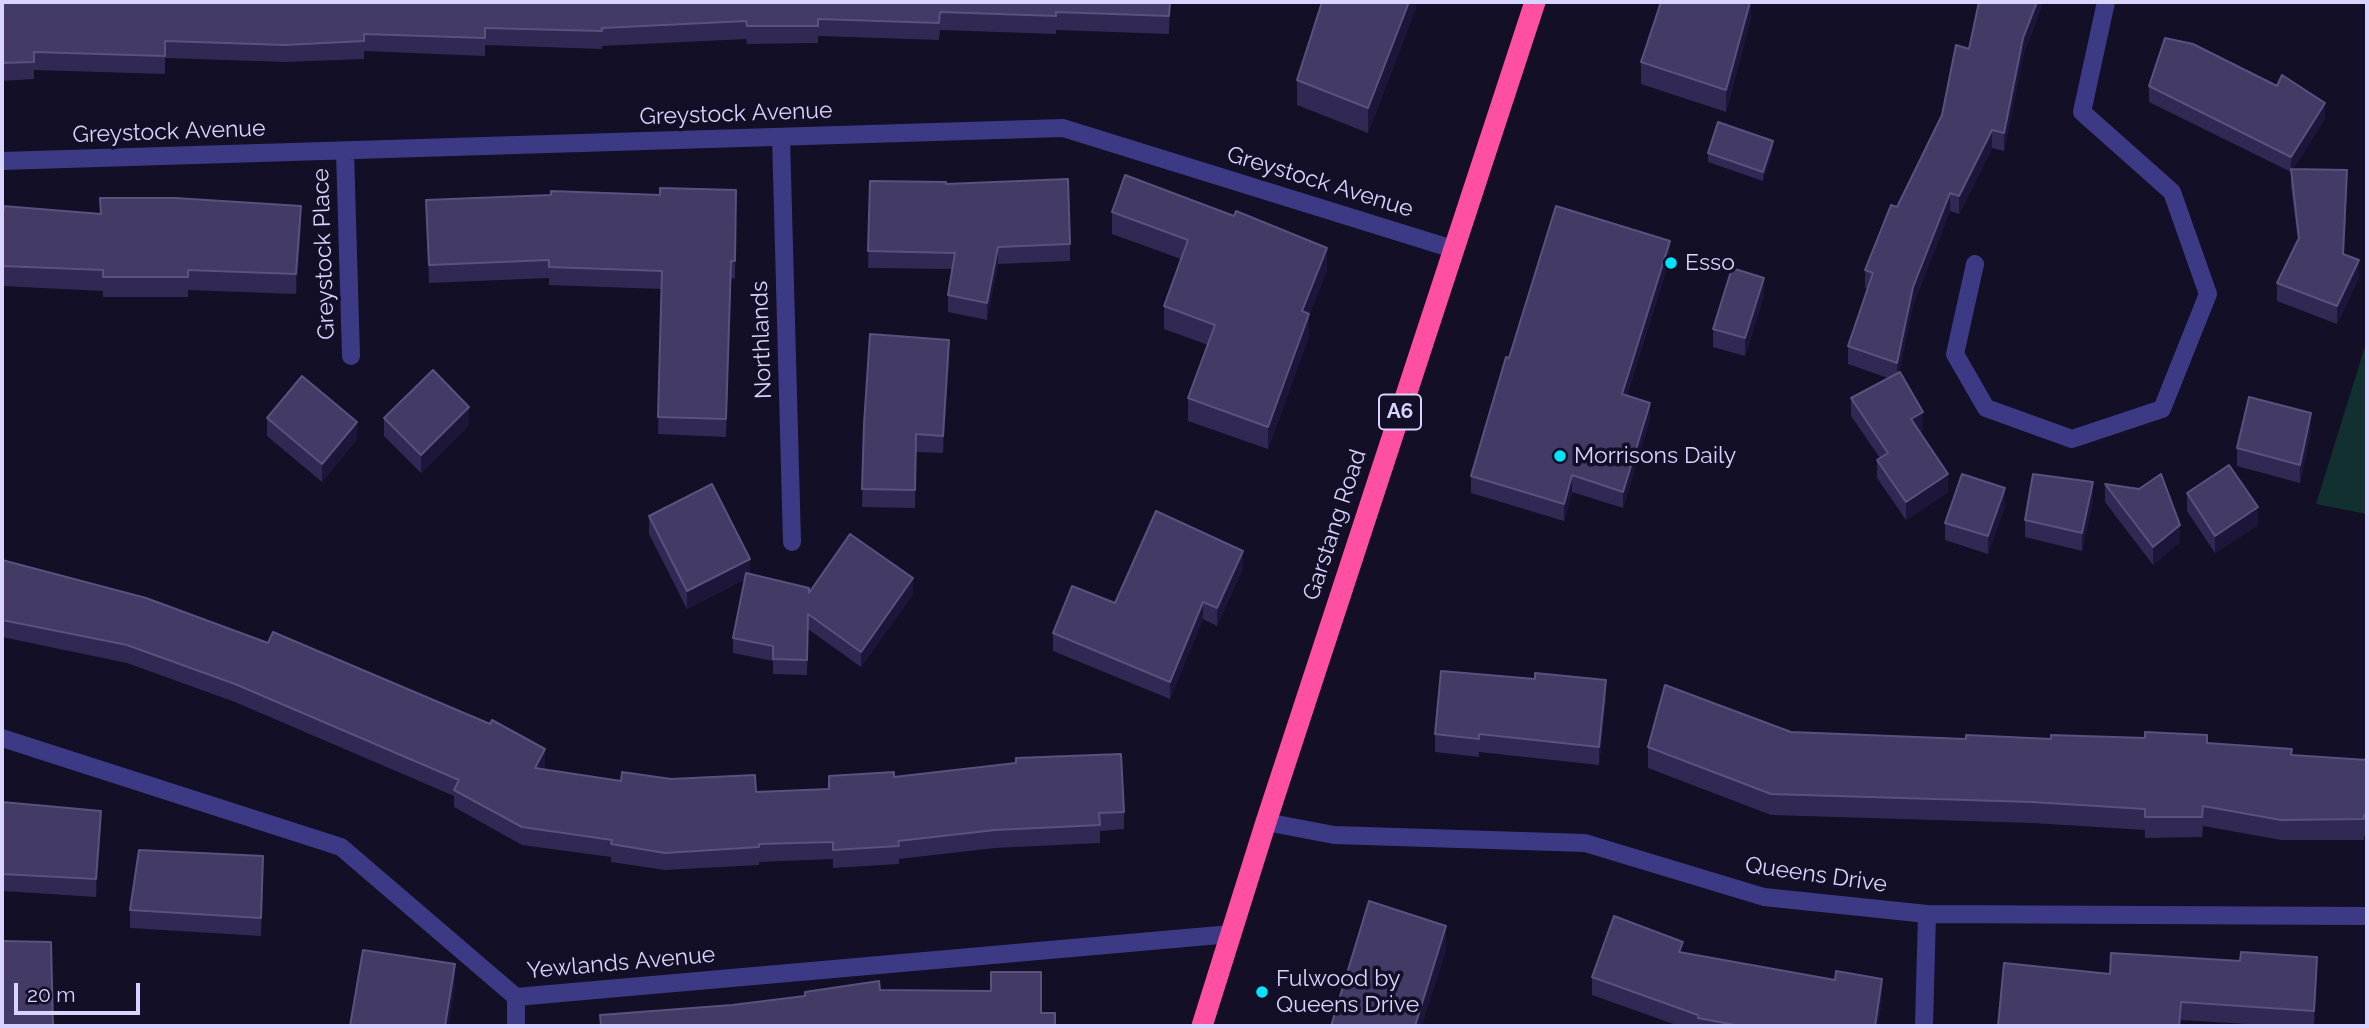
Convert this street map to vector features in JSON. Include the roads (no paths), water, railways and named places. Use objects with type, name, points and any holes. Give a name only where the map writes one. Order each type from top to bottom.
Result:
[{"type":"highway","name":"Garstang Road","points":[[1202,1026],[1266,822],[1535,2]]},
{"type":"street","points":[[1976,264],[1955,354],[1986,408],[2072,439],[2162,409],[2208,294],[2172,192],[2082,113],[2106,2]]},
{"type":"street","name":"Greystock Avenue","points":[[2,161],[1063,128],[1453,249]]},
{"type":"street","name":"Northlands","points":[[781,137],[792,542]]},
{"type":"street","name":"Greystock Place","points":[[345,151],[351,356]]},
{"type":"street","name":"Yewlands Avenue","points":[[2,738],[341,847],[516,997],[1231,934]]},
{"type":"street","name":"Queens Drive","points":[[1266,822],[1334,835],[1585,843],[1764,897],[1927,914],[2367,916]]},
{"type":"street","points":[[1924,1026],[1927,914]]},
{"type":"street","points":[[516,997],[516,1026]]},
{"type":"place","name":"Esso","points":[[1671,263]]},
{"type":"place","name":"Morrisons Daily","points":[[1560,456]]},
{"type":"place","name":"Fulwood by Queens Drive","points":[[1262,992]]}]
